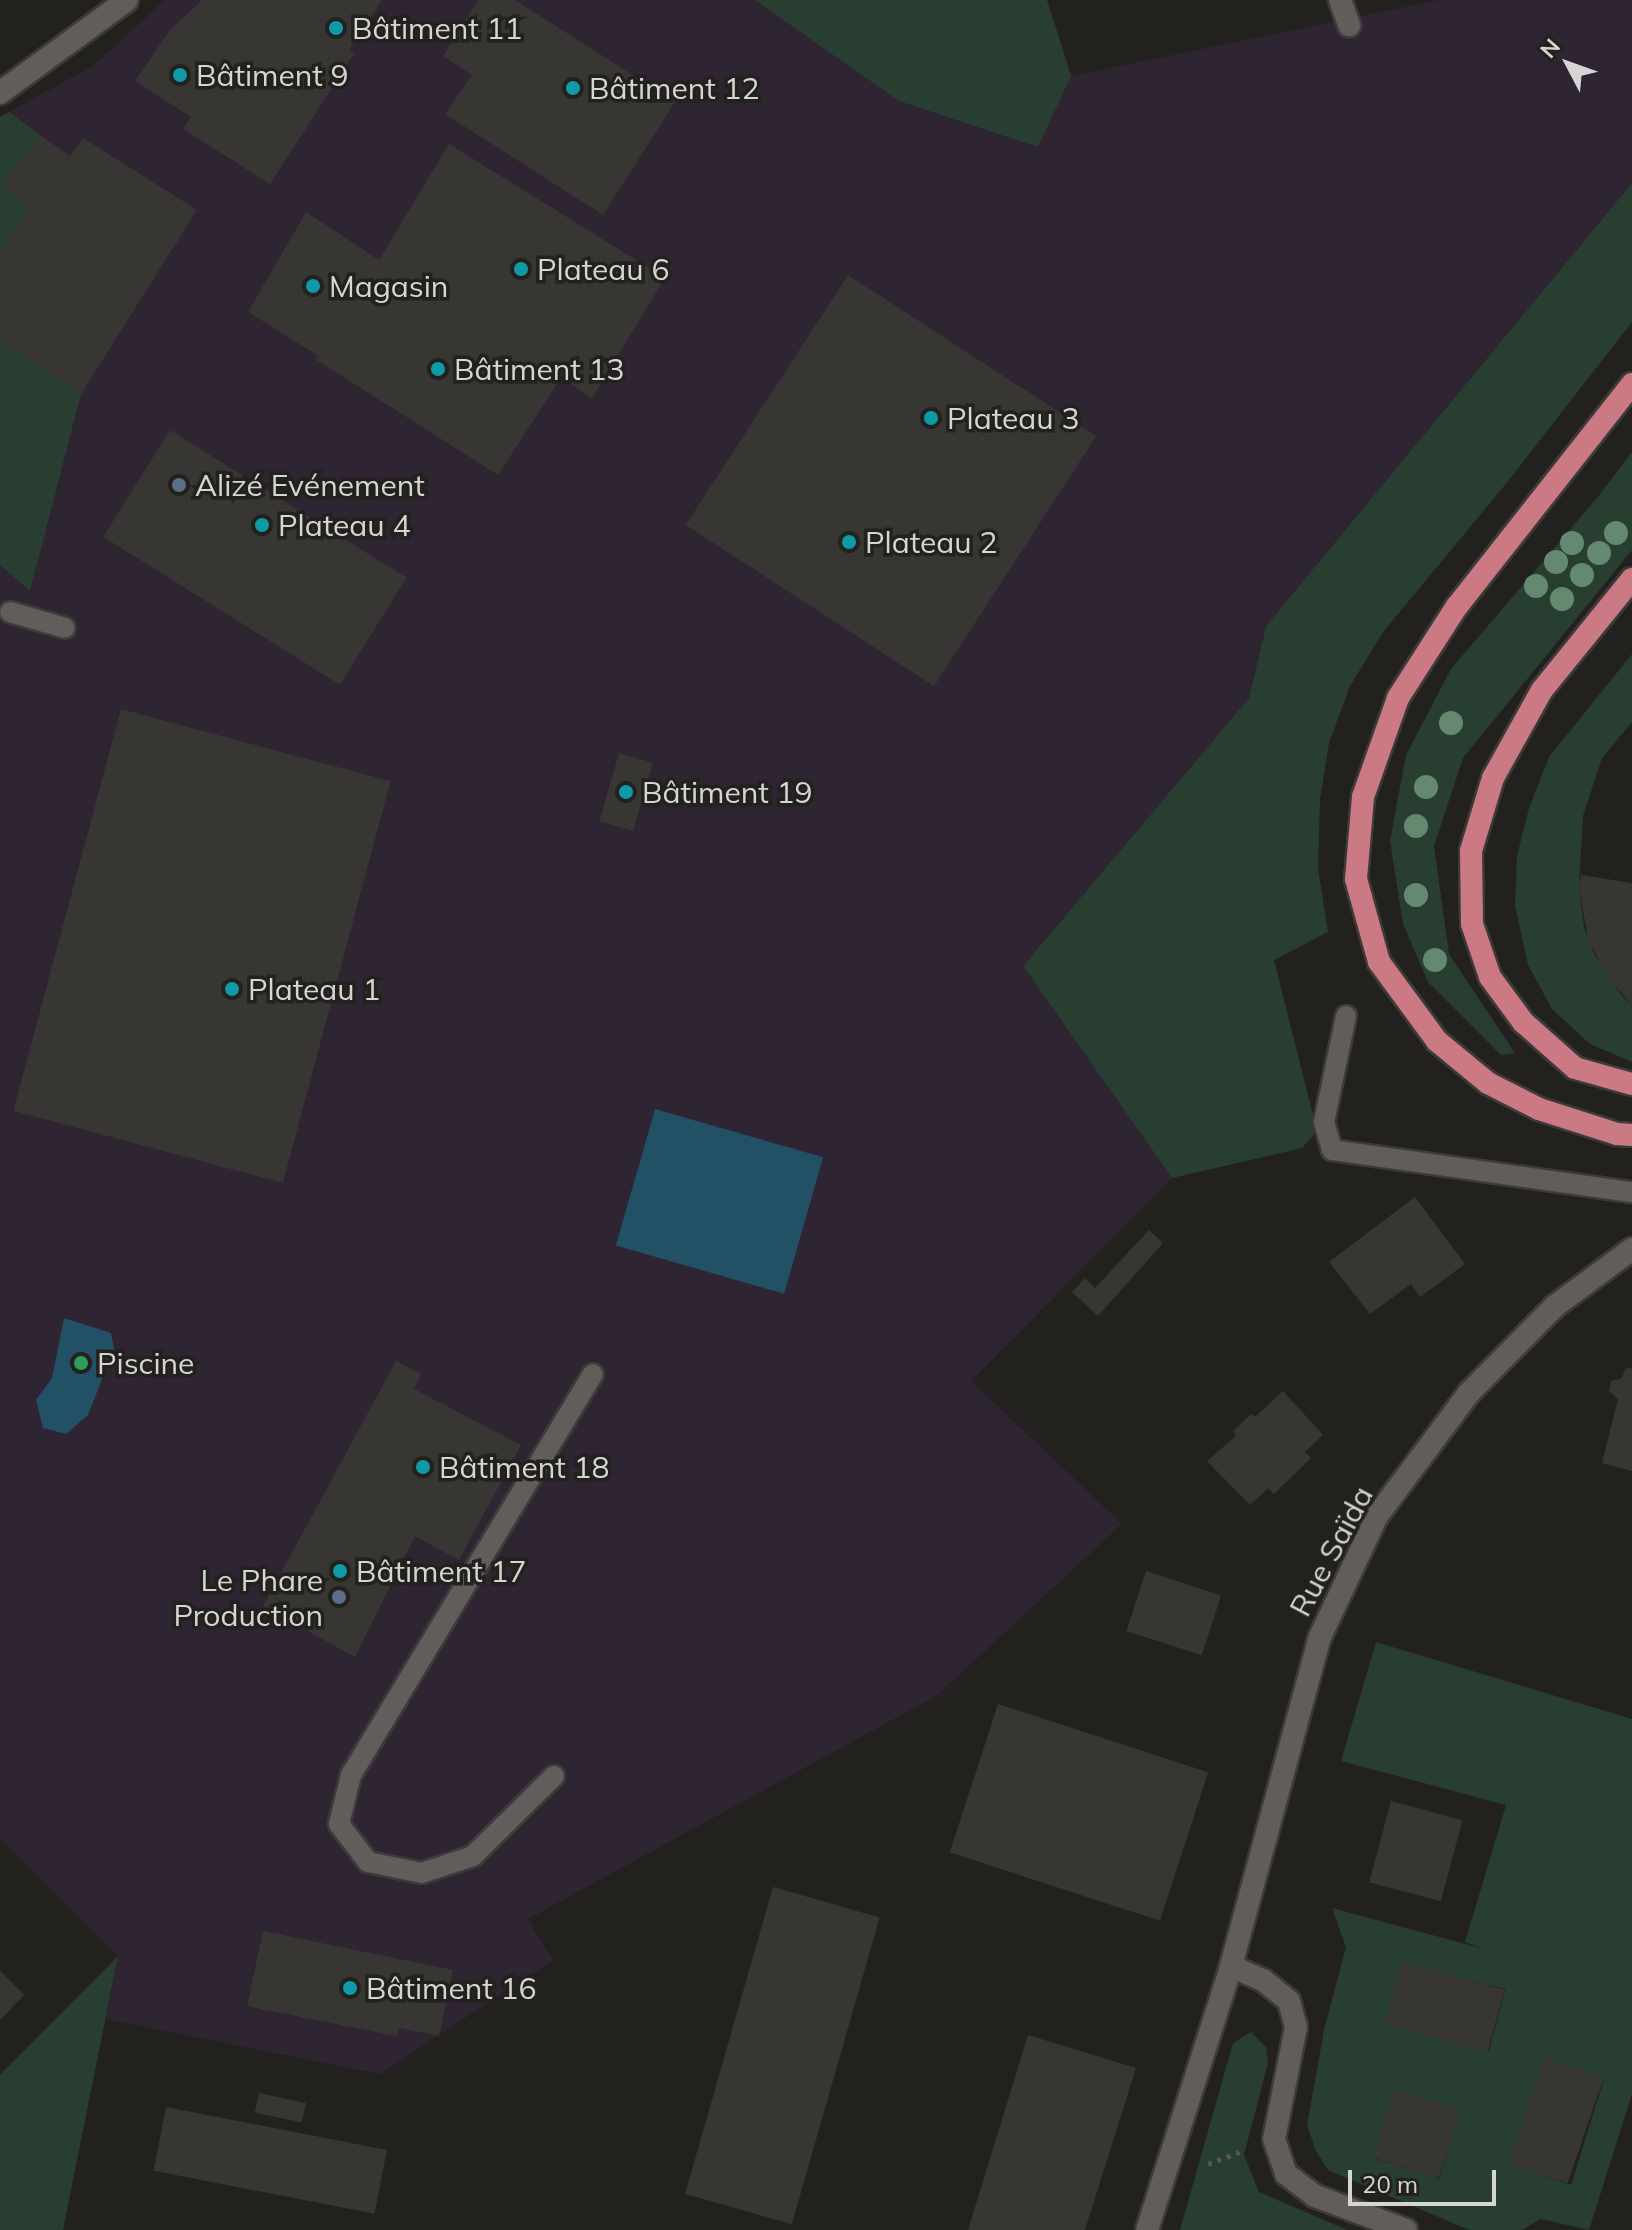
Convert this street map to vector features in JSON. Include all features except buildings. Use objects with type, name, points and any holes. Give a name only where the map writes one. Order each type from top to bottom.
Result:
[{"type":"highway","points":[[1632,384],[1457,606],[1398,698],[1363,797],[1356,879],[1379,962],[1437,1041],[1488,1083],[1539,1109],[1617,1134],[1632,1135]]},
{"type":"highway","points":[[1632,579],[1542,690],[1493,778],[1471,851],[1471,865],[1472,924],[1490,977],[1506,999],[1523,1022],[1575,1068],[1632,1084]]},
{"type":"street","points":[[0,93],[127,0]]},
{"type":"street","points":[[1340,0],[1349,25]]},
{"type":"street","name":"Rue Saïda","points":[[1147,2230],[1231,1966],[1319,1639],[1377,1516],[1469,1393],[1555,1306],[1632,1249]]},
{"type":"street","points":[[1231,1966],[1263,1980],[1289,2001],[1296,2027],[1274,2139],[1286,2174],[1315,2196],[1406,2230]]},
{"type":"lane","points":[[10,612],[65,628]]},
{"type":"lane","points":[[1346,1016],[1324,1122],[1332,1150],[1632,1192]]},
{"type":"lane","points":[[554,1776],[473,1856],[422,1873],[368,1862],[339,1824],[351,1775],[593,1374]]},
{"type":"path","points":[[1163,2180],[1274,2139]]},
{"type":"shaded area","points":[[165,0],[1047,0],[1072,76],[1439,0],[1632,0],[1632,183],[1266,626],[1249,698],[1023,966],[1172,1178],[971,1381],[1122,1524],[936,1696],[528,1919],[553,1960],[380,2074],[106,2019],[118,1956],[0,1838],[0,117],[93,66]]},
{"type":"green space","points":[[755,0],[1047,0],[1071,76],[1038,147],[899,101]]},
{"type":"green space","points":[[9,112],[40,135],[2,187],[29,207],[0,255],[0,117]]},
{"type":"green space","points":[[1632,183],[1632,322],[1505,485],[1383,632],[1350,686],[1329,743],[1320,800],[1318,869],[1328,932],[1274,960],[1317,1131],[1302,1148],[1172,1178],[1023,966],[1249,698],[1266,626]]},
{"type":"green space","points":[[0,341],[81,394],[30,591],[0,565]]},
{"type":"green space","points":[[1632,452],[1632,550],[1463,758],[1434,846],[1449,954],[1515,1053],[1501,1055],[1428,982],[1403,924],[1390,841],[1406,755],[1451,669],[1597,498]]},
{"type":"green space","points":[[1632,654],[1632,722],[1602,758],[1583,816],[1579,887],[1584,927],[1594,953],[1621,995],[1632,1005],[1632,1062],[1590,1044],[1552,1009],[1528,965],[1515,906],[1517,856],[1529,808],[1549,757]]},
{"type":"green space","points":[[1376,1642],[1632,1719],[1632,2094],[1589,2230],[1541,2219],[1522,2230],[1469,2230],[1328,2170],[1316,2151],[1307,2125],[1324,2030],[1346,1947],[1332,1908],[1484,1949],[1465,1942],[1506,1805],[1341,1761]],"holes":[[[1402,1963],[1505,1989],[1489,2051],[1387,2025]],[[1545,2058],[1604,2079],[1571,2185],[1510,2163]],[[1460,2110],[1439,2179],[1373,2158]]]},
{"type":"green space","points":[[118,1956],[63,2230],[0,2230],[0,2075]]},
{"type":"green space","points":[[1251,2032],[1266,2047],[1268,2063],[1244,2155],[1259,2192],[1347,2230],[1180,2230],[1233,2043]]},
{"type":"water","points":[[655,1109],[823,1157],[784,1294],[616,1245]]},
{"type":"water","name":"Piscine","points":[[64,1318],[111,1333],[114,1349],[88,1415],[66,1434],[43,1428],[36,1400],[52,1378]]},
{"type":"place","name":"Bâtiment 11","points":[[336,28]]},
{"type":"place","name":"Bâtiment 9","points":[[180,75]]},
{"type":"place","name":"Bâtiment 12","points":[[573,88]]},
{"type":"place","name":"Plateau 6","points":[[521,269]]},
{"type":"place","name":"Magasin","points":[[313,286]]},
{"type":"place","name":"Bâtiment 13","points":[[438,369]]},
{"type":"place","name":"Plateau 3","points":[[931,418]]},
{"type":"place","name":"Alizé Evénement","points":[[179,485]]},
{"type":"place","name":"Plateau 4","points":[[262,525]]},
{"type":"place","name":"Plateau 2","points":[[849,542]]},
{"type":"place","name":"Bâtiment 19","points":[[626,792]]},
{"type":"place","name":"Plateau 1","points":[[232,989]]},
{"type":"place","name":"Piscine","points":[[81,1363]]},
{"type":"place","name":"Bâtiment 18","points":[[423,1467]]},
{"type":"place","name":"Bâtiment 17","points":[[340,1571]]},
{"type":"place","name":"Le Phare Production","points":[[339,1597]]},
{"type":"place","name":"Bâtiment 16","points":[[350,1988]]}]
